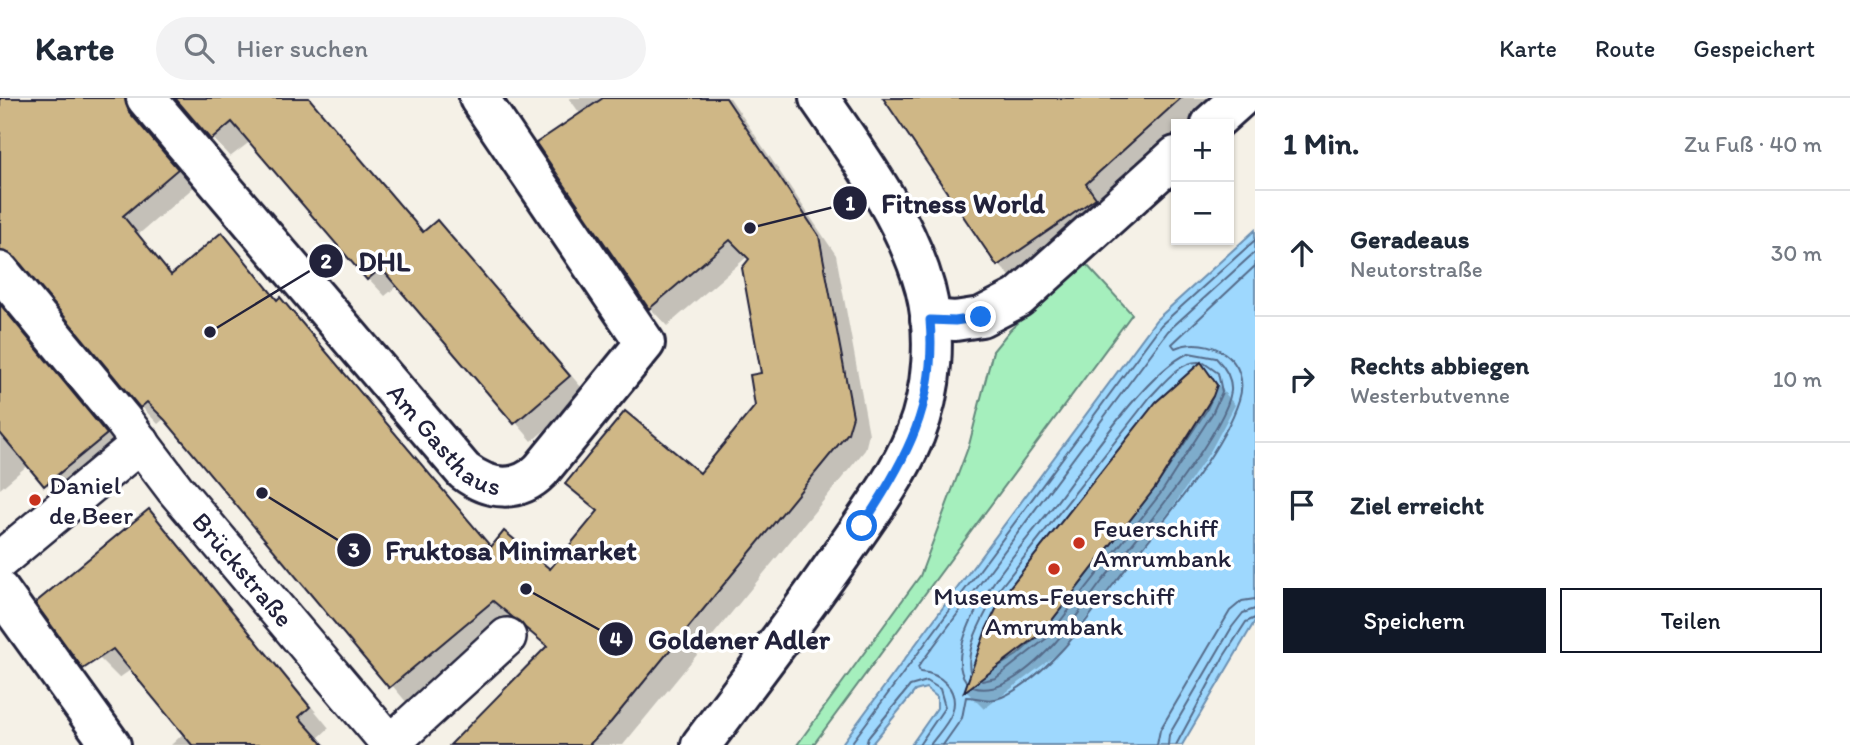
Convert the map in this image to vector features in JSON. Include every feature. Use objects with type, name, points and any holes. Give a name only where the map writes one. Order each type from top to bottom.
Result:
[{"type":"street","name":"Am Gasthaus","points":[[146,98],[464,471],[487,485],[508,487],[526,482],[541,470],[645,343],[479,98]]},
{"type":"street","points":[[701,745],[828,574],[902,463],[916,433],[928,386],[932,343],[925,289],[904,236],[870,176],[819,98]]},
{"type":"street","points":[[1218,119],[1241,98]]},
{"type":"street","points":[[930,320],[955,321],[981,317],[1018,298],[1171,160]]},
{"type":"street","name":"Brückstraße","points":[[0,271],[141,443],[175,489],[390,744],[507,638]]},
{"type":"street","points":[[0,560],[141,443]]},
{"type":"street","points":[[0,591],[111,745]]},
{"type":"green space","points":[[1085,263],[1132,314],[813,745],[797,745],[920,576],[969,445],[993,351],[1010,330]]},
{"type":"water","points":[[1255,230],[1255,621],[1182,745],[911,745],[937,708],[937,697],[926,688],[915,691],[871,745],[841,745],[1156,320]],"holes":[[[1194,368],[1206,371],[1212,377],[1213,396],[1155,488],[1042,633],[1017,655],[986,674],[975,661],[1002,597],[1156,402]]]},
{"type":"building","points":[[0,98],[125,98],[129,112],[178,169],[123,216],[171,275],[222,232],[277,300],[280,297],[491,547],[504,531],[550,569],[598,511],[565,484],[625,411],[700,473],[755,406],[750,375],[761,373],[742,268],[749,259],[730,240],[649,309],[536,143],[603,98],[726,98],[819,236],[853,416],[848,433],[611,722],[589,745],[450,745],[547,646],[493,601],[389,688],[165,420],[147,402],[140,408],[16,258],[0,251]]},
{"type":"building","points":[[175,98],[309,98],[423,232],[437,220],[570,376],[514,424],[381,268],[367,280],[232,122],[211,140]]},
{"type":"building","points":[[883,98],[1181,98],[1086,184],[1096,198],[997,266]]},
{"type":"building","points":[[0,304],[107,434],[44,486],[0,433]]},
{"type":"building","name":"Feuerschiff Amrumbank","points":[[1201,362],[1217,385],[1213,396],[1155,488],[1042,633],[964,692],[986,630],[1002,597],[1156,402]]},
{"type":"building","points":[[149,509],[310,707],[299,717],[324,745],[192,745],[113,649],[83,669],[35,603]]},
{"type":"place","name":"Fitness World","points":[[750,228]]},
{"type":"place","name":"DHL","points":[[210,332]]},
{"type":"place","name":"Fruktosa Minimarket","points":[[262,493]]},
{"type":"place","name":"Daniel de Beer","points":[[35,500]]},
{"type":"place","name":"Feuerschiff Amrumbank","points":[[1079,543]]},
{"type":"place","name":"Museums-Feuerschiff Amrumbank","points":[[1054,569]]},
{"type":"place","name":"Goldener Adler","points":[[526,589]]},
{"type":"route","points":[[862,526],[890,484],[916,433],[928,386],[932,343],[930,320],[955,321],[981,317]]}]
